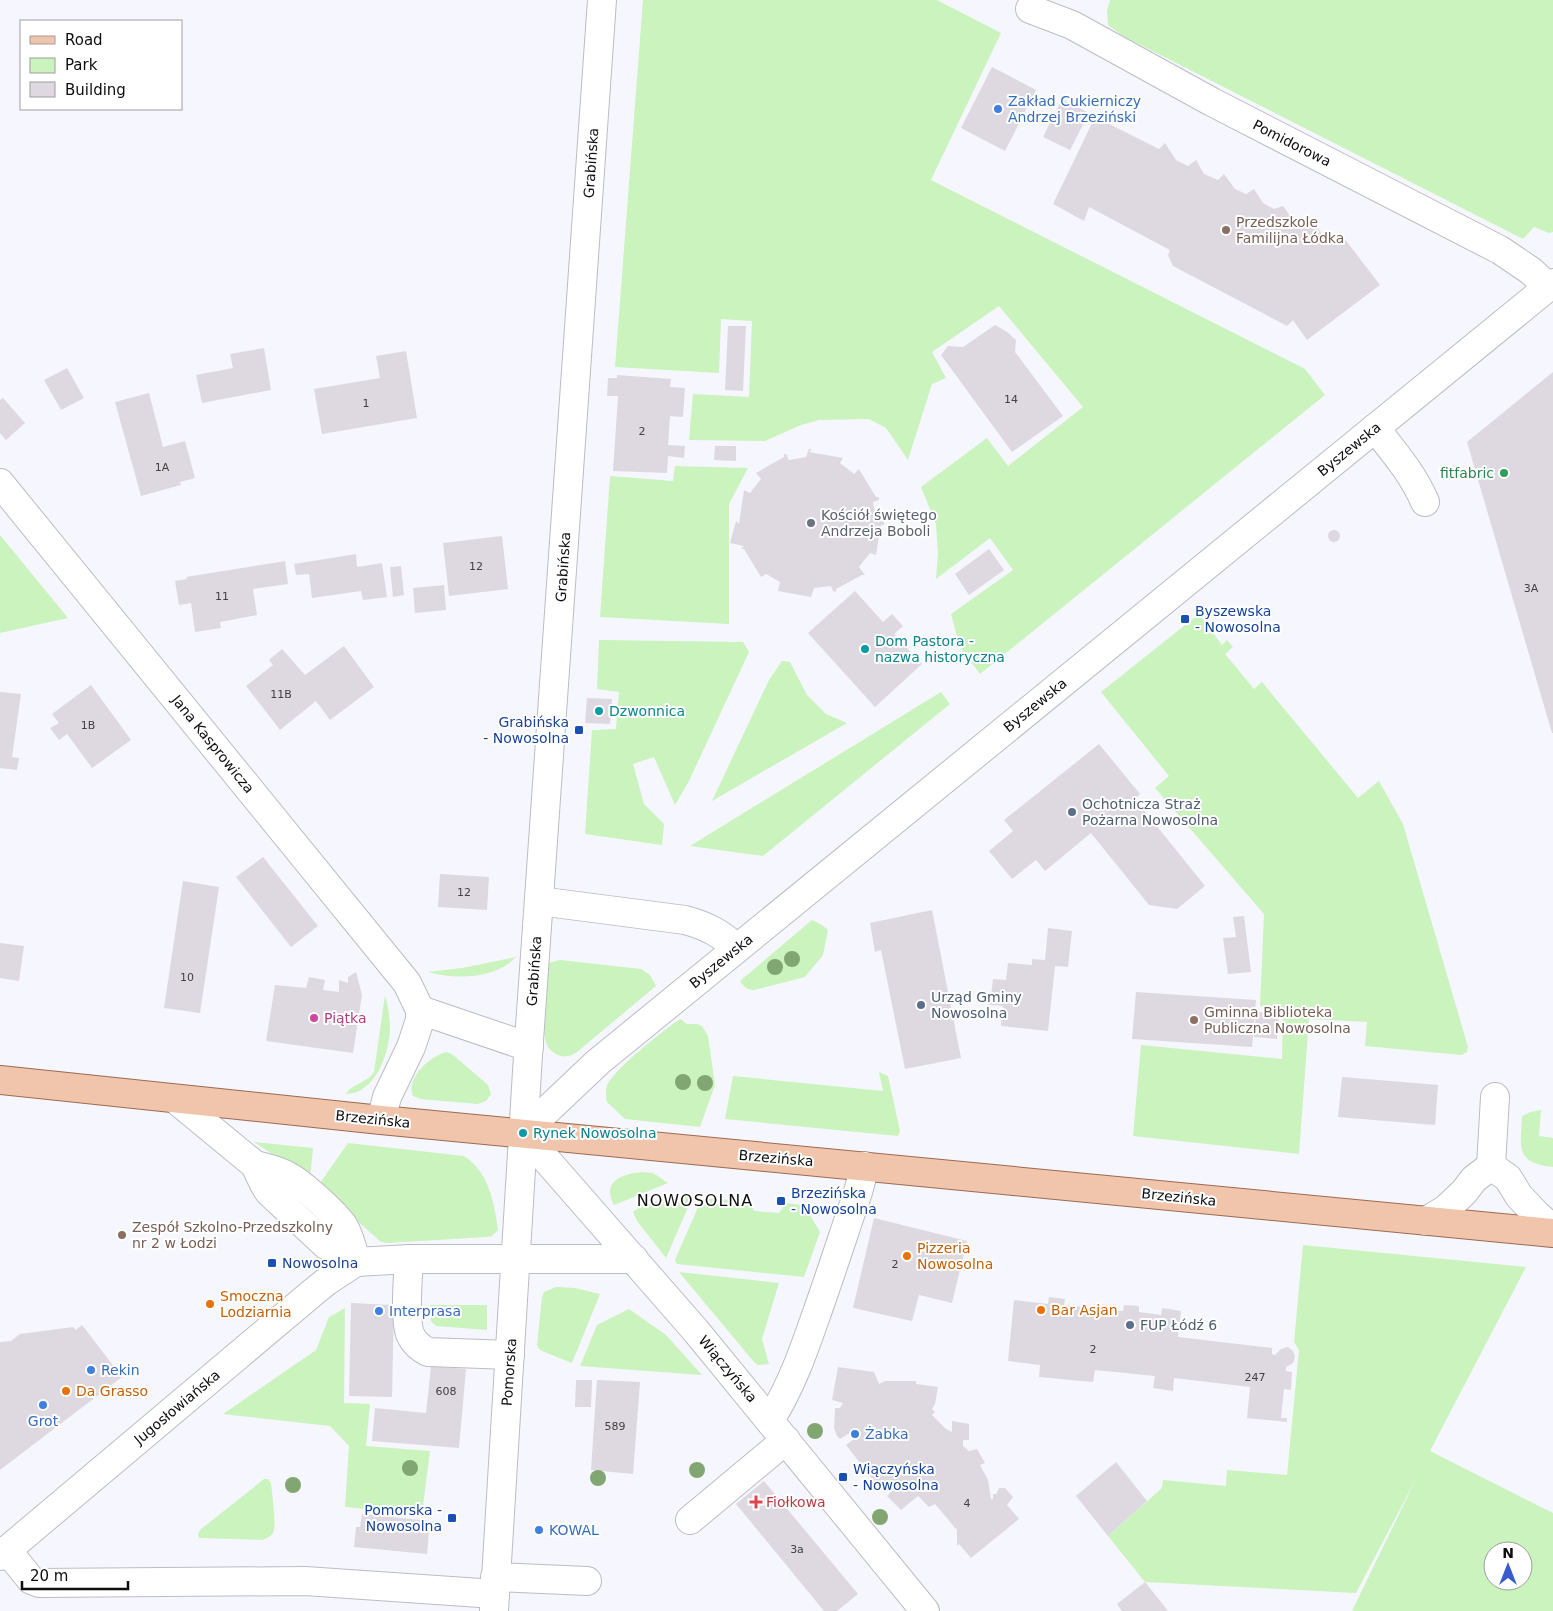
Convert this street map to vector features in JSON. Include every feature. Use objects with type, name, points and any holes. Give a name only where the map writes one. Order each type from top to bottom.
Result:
[{"type":"main road","name":"Brzezińska","points":[[0,1080],[523,1134],[1553,1233]]},
{"type":"street","name":"Grabińska","points":[[523,1134],[602,0]]},
{"type":"street","name":"Pomidorowa","points":[[1030,9],[1072,25],[1212,102],[1500,250],[1551,285]]},
{"type":"street","name":"Byszewska","points":[[523,1134],[598,1062],[1551,285]]},
{"type":"street","points":[[1375,428],[1409,471],[1418,485],[1424,502]]},
{"type":"street","name":"Jana Kasprowicza","points":[[0,482],[407,983],[415,996],[420,1010]]},
{"type":"street","points":[[539,901],[685,920],[705,926],[722,935],[737,948]]},
{"type":"street","points":[[381,1120],[387,1097],[416,1033],[420,1010],[529,1048]]},
{"type":"street","points":[[1426,1221],[1446,1209],[1464,1192],[1474,1179],[1491,1166],[1495,1097]]},
{"type":"street","points":[[175,1099],[255,1165],[276,1170],[290,1176],[308,1190],[343,1225],[349,1237],[356,1262],[409,1259],[634,1260]]},
{"type":"street","name":"Pomorska","points":[[495,1594],[523,1134]]},
{"type":"street","name":"Wiączyńska","points":[[523,1134],[696,1331],[925,1611]]},
{"type":"street","points":[[690,1520],[778,1430],[780,1402],[798,1364],[865,1166]]},
{"type":"street","points":[[1491,1166],[1508,1178],[1525,1202],[1553,1229]]},
{"type":"street","points":[[409,1259],[408,1320],[410,1335],[418,1347],[428,1352],[510,1355]]},
{"type":"street","name":"Jugosłowiańska","points":[[3,1553],[311,1294],[356,1262]]},
{"type":"street","points":[[3,1553],[31,1580],[39,1583],[305,1582],[495,1594],[587,1581]]},
{"type":"green space","points":[[643,0],[937,0],[1001,33],[931,180],[1305,369],[1325,395],[980,674],[960,647],[951,614],[1013,570],[990,538],[936,579],[938,554],[936,524],[921,487],[987,438],[1008,466],[1083,407],[999,306],[932,352],[946,378],[932,384],[908,460],[886,428],[869,419],[819,420],[801,425],[765,441],[689,440],[693,394],[749,397],[752,321],[721,319],[719,373],[615,367]]},
{"type":"green space","points":[[1110,0],[1553,0],[1553,232],[1549,233],[1534,227],[1523,239],[1123,36],[1108,25],[1107,11]]},
{"type":"green space","points":[[675,466],[748,468],[729,504],[729,624],[600,617],[610,476],[673,481]]},
{"type":"green space","points":[[0,535],[68,618],[0,633]]},
{"type":"green space","points":[[1199,614],[1222,645],[1227,640],[1233,647],[1225,654],[1254,689],[1262,682],[1358,798],[1379,781],[1403,824],[1468,1047],[1467,1052],[1461,1055],[1365,1046],[1367,1022],[1309,1019],[1299,1154],[1133,1136],[1141,1045],[1282,1059],[1283,1008],[1260,1006],[1264,914],[1155,788],[1169,776],[1101,692]]},
{"type":"green space","points":[[599,640],[743,642],[749,652],[689,781],[675,805],[654,757],[633,764],[644,804],[664,824],[662,845],[585,834],[592,730],[616,729],[619,692],[597,689]]},
{"type":"green space","points":[[782,661],[790,662],[807,695],[826,714],[847,723],[712,801],[769,680]]},
{"type":"green space","points":[[941,692],[950,704],[763,856],[690,846]]},
{"type":"green space","points":[[812,920],[828,930],[823,955],[805,977],[754,990],[744,986],[740,981]]},
{"type":"green space","points":[[516,957],[498,970],[475,976],[450,976],[428,972],[462,968]]},
{"type":"green space","points":[[560,960],[641,969],[650,975],[656,986],[577,1052],[568,1056],[561,1056],[548,1047],[544,1029],[549,963]]},
{"type":"green space","points":[[385,995],[390,1029],[387,1050],[383,1061],[372,1080],[365,1087],[356,1092],[346,1094],[374,1072]]},
{"type":"green space","points":[[680,1019],[687,1024],[702,1026],[708,1036],[715,1085],[700,1127],[625,1119],[607,1102],[607,1086],[628,1061]]},
{"type":"green space","points":[[447,1052],[488,1085],[491,1094],[486,1101],[478,1104],[420,1099],[413,1096],[413,1082],[421,1068],[427,1062]]},
{"type":"green space","points":[[879,1072],[888,1076],[900,1131],[898,1136],[725,1119],[733,1076],[883,1091]]},
{"type":"green space","points":[[1541,1110],[1539,1136],[1553,1138],[1553,1167],[1532,1162],[1522,1152],[1522,1116]]},
{"type":"green space","points":[[254,1142],[313,1148],[310,1179]]},
{"type":"green space","points":[[348,1143],[464,1156],[485,1179],[495,1209],[498,1230],[492,1236],[487,1237],[381,1242],[318,1186]]},
{"type":"green space","points":[[642,1172],[653,1173],[668,1183],[614,1205],[610,1190],[616,1180],[627,1175]]},
{"type":"green space","points":[[671,1195],[693,1196],[666,1258],[637,1221],[633,1212]]},
{"type":"green space","points":[[702,1198],[749,1199],[754,1211],[779,1213],[786,1203],[804,1205],[820,1232],[804,1277],[677,1264],[675,1260]]},
{"type":"green space","points":[[1303,1245],[1526,1267],[1430,1451],[1553,1513],[1553,1611],[1352,1611],[1417,1477],[1356,1593],[1145,1582],[1108,1536],[1162,1488],[1163,1480],[1226,1486],[1227,1470],[1287,1475],[1299,1350],[1294,1342]]},
{"type":"green space","points":[[679,1272],[779,1283],[762,1339],[769,1364],[758,1365],[754,1362]]},
{"type":"green space","points":[[556,1287],[575,1288],[600,1294],[572,1363],[542,1351],[537,1345],[542,1297],[544,1292]]},
{"type":"green space","points":[[430,1305],[487,1305],[487,1330],[436,1326],[431,1321]]},
{"type":"green space","points":[[345,1308],[344,1403],[370,1404],[366,1446],[430,1451],[422,1514],[345,1507],[349,1446],[330,1426],[223,1414],[316,1350],[329,1317]]},
{"type":"green space","points":[[629,1309],[666,1335],[702,1375],[580,1366],[597,1325]]},
{"type":"green space","points":[[264,1479],[268,1479],[271,1483],[275,1523],[271,1536],[263,1540],[199,1538],[200,1530]]},
{"type":"building","name":"Zakład Cukierniczy Andrzej Brzeziński","points":[[992,67],[1036,90],[1005,151],[961,128]]},
{"type":"building","points":[[1062,99],[1089,113],[1070,150],[1043,137]]},
{"type":"building","name":"Przedszkole Familijna Łódka","points":[[1095,117],[1159,149],[1165,143],[1176,160],[1188,166],[1196,160],[1204,174],[1218,180],[1224,174],[1235,189],[1246,194],[1254,189],[1263,203],[1274,209],[1283,206],[1293,220],[1305,226],[1313,220],[1322,234],[1333,240],[1341,234],[1380,285],[1307,340],[1293,320],[1287,326],[1173,266],[1168,255],[1170,250],[1089,207],[1084,221],[1053,204]]},
{"type":"building","points":[[995,325],[1016,340],[1015,352],[1063,416],[1012,452],[941,355],[948,346],[963,347]]},
{"type":"building","points":[[728,326],[746,326],[743,391],[725,390]]},
{"type":"building","points":[[264,348],[271,390],[202,403],[196,375],[233,368],[230,354]]},
{"type":"building","points":[[406,351],[417,418],[322,434],[314,389],[380,378],[376,356]]},
{"type":"building","points":[[67,368],[84,398],[61,410],[44,380]]},
{"type":"building","points":[[1553,372],[1553,733],[1552,733],[1467,442]]},
{"type":"building","points":[[617,375],[671,379],[670,387],[685,388],[683,417],[670,416],[668,445],[685,446],[684,458],[668,456],[667,473],[613,471],[618,396],[607,396],[608,378],[617,378]]},
{"type":"building","points":[[149,393],[163,447],[185,441],[195,478],[180,482],[181,485],[141,496],[115,402]]},
{"type":"building","points":[[3,398],[25,423],[6,440],[0,433],[0,400]]},
{"type":"building","points":[[715,446],[736,446],[736,461],[714,460]]},
{"type":"building","name":"Kościół świętego Andrzeja Boboli","points":[[809,449],[812,449],[809,452],[843,458],[840,463],[854,474],[859,469],[876,497],[879,497],[879,500],[873,502],[876,519],[884,522],[884,525],[881,525],[876,555],[870,553],[859,567],[865,575],[836,589],[836,592],[833,591],[831,586],[814,588],[811,597],[778,591],[780,582],[766,574],[761,577],[744,549],[741,549],[744,546],[730,543],[736,521],[739,524],[744,490],[750,493],[761,479],[756,473],[784,457],[784,454],[786,454],[789,460],[806,457]]},
{"type":"building","points":[[1334,530],[1340,536],[1334,542],[1328,536]]},
{"type":"building","points":[[502,536],[508,589],[449,596],[443,543]]},
{"type":"building","points":[[989,549],[1004,570],[969,595],[955,574]]},
{"type":"building","points":[[356,554],[357,567],[382,563],[387,597],[363,600],[361,591],[312,598],[309,574],[296,575],[294,564]]},
{"type":"building","points":[[285,561],[288,584],[253,589],[257,615],[220,622],[221,628],[195,632],[191,603],[179,605],[175,581],[187,579],[186,577]]},
{"type":"building","points":[[401,566],[404,595],[393,597],[390,567]]},
{"type":"building","points":[[444,585],[446,610],[415,613],[413,588]]},
{"type":"building","name":"Dom Pastora - nazwa historyczna","points":[[855,591],[883,622],[892,614],[903,626],[894,634],[922,664],[875,707],[808,633]]},
{"type":"building","points":[[344,646],[374,687],[330,720],[316,701],[280,730],[246,686],[273,665],[269,660],[282,649],[305,675]]},
{"type":"building","points":[[91,685],[131,740],[92,768],[67,734],[59,740],[50,728],[59,723],[52,714]]},
{"type":"building","points":[[0,692],[21,694],[12,757],[19,758],[17,770],[0,768]]},
{"type":"building","name":"Dzwonnica","points":[[587,698],[612,699],[610,724],[585,723]]},
{"type":"building","points":[[1099,744],[1140,794],[1135,799],[1205,886],[1177,909],[1149,905],[1091,833],[1045,871],[1036,860],[1012,879],[989,851],[1013,831],[1004,820]]},
{"type":"building","points":[[263,857],[318,926],[291,947],[236,877]]},
{"type":"building","points":[[440,874],[489,877],[487,910],[438,907]]},
{"type":"building","points":[[183,881],[219,887],[200,1013],[164,1008]]},
{"type":"building","name":"Urząd Gminy Nowosolna","points":[[932,910],[961,1058],[905,1069],[881,950],[875,952],[870,923]]},
{"type":"building","points":[[1244,916],[1251,972],[1228,974],[1223,938],[1236,937],[1233,917]]},
{"type":"building","points":[[1048,928],[1072,931],[1068,967],[1055,966],[1048,1031],[1001,1026],[1003,1006],[990,1005],[993,979],[1006,980],[1008,963],[1032,965],[1032,959],[1045,960]]},
{"type":"building","points":[[0,943],[24,946],[19,981],[0,978]]},
{"type":"building","name":"Piątka","points":[[356,972],[362,995],[353,1053],[266,1041],[275,985],[306,988],[309,977],[325,980],[323,990],[339,992],[339,980],[348,983],[348,977]]},
{"type":"building","name":"Gminna Biblioteka Publiczna Nowosolna","points":[[1136,992],[1256,1000],[1252,1047],[1132,1039]]},
{"type":"building","points":[[1256,1012],[1279,1013],[1277,1039],[1254,1037]]},
{"type":"building","points":[[1342,1077],[1438,1085],[1435,1125],[1338,1117]]},
{"type":"building","points":[[874,1218],[967,1241],[952,1303],[919,1295],[912,1321],[853,1308]]},
{"type":"building","points":[[1049,1297],[1065,1299],[1064,1305],[1123,1311],[1124,1305],[1139,1306],[1139,1312],[1161,1315],[1162,1308],[1181,1311],[1178,1337],[1272,1348],[1272,1354],[1275,1355],[1281,1349],[1288,1347],[1293,1351],[1295,1357],[1293,1363],[1286,1367],[1286,1371],[1292,1372],[1291,1390],[1284,1389],[1281,1418],[1287,1418],[1287,1422],[1247,1418],[1250,1387],[1174,1378],[1173,1391],[1153,1388],[1155,1376],[1095,1370],[1093,1382],[1039,1377],[1040,1365],[1008,1361],[1014,1300],[1048,1304]]},
{"type":"building","points":[[351,1303],[394,1305],[392,1397],[349,1396]]},
{"type":"building","points":[[82,1325],[122,1377],[0,1470],[0,1342],[11,1341],[20,1334],[73,1327],[76,1330]]},
{"type":"building","points":[[431,1366],[466,1369],[459,1448],[372,1441],[375,1408],[426,1413]]},
{"type":"building","points":[[838,1367],[874,1372],[879,1384],[885,1381],[916,1381],[916,1384],[938,1387],[935,1404],[932,1409],[935,1412],[932,1415],[946,1429],[952,1432],[952,1421],[969,1424],[969,1440],[963,1440],[963,1446],[969,1451],[977,1449],[985,1463],[980,1465],[988,1480],[991,1499],[993,1499],[993,1494],[996,1494],[999,1488],[1005,1488],[1013,1497],[1007,1505],[1019,1519],[971,1558],[959,1544],[957,1546],[957,1530],[935,1504],[929,1507],[918,1496],[901,1510],[887,1496],[893,1490],[887,1484],[881,1490],[846,1445],[854,1439],[848,1434],[840,1439],[837,1436],[834,1428],[835,1408],[840,1408],[843,1403],[832,1400]]},
{"type":"building","points":[[576,1380],[592,1380],[591,1407],[575,1407]]},
{"type":"building","points":[[597,1380],[640,1382],[633,1474],[591,1470]]},
{"type":"building","points":[[1116,1462],[1147,1501],[1108,1536],[1076,1496]]},
{"type":"building","points":[[764,1481],[858,1594],[837,1611],[824,1611],[736,1504]]},
{"type":"building","points":[[362,1514],[430,1521],[427,1554],[354,1547],[356,1527],[360,1527]]},
{"type":"building","points":[[1145,1582],[1168,1611],[1122,1611],[1117,1604]]},
{"type":"place","name":"Zakład Cukierniczy Andrzej Brzeziński","points":[[998,109]]},
{"type":"place","name":"Przedszkole Familijna Łódka","points":[[1226,230]]},
{"type":"place","name":"fitfabric","points":[[1504,473]]},
{"type":"place","name":"Kościół świętego Andrzeja Boboli","points":[[811,523]]},
{"type":"place","name":"Byszewska - Nowosolna","points":[[1185,619]]},
{"type":"place","name":"Dom Pastora - nazwa historyczna","points":[[865,649]]},
{"type":"place","name":"Dzwonnica","points":[[599,711]]},
{"type":"place","name":"Grabińska - Nowosolna","points":[[579,730]]},
{"type":"place","name":"Ochotnicza Straż Pożarna Nowosolna","points":[[1072,812]]},
{"type":"place","name":"Urząd Gminy Nowosolna","points":[[921,1005]]},
{"type":"place","name":"Piątka","points":[[314,1018]]},
{"type":"place","name":"Gminna Biblioteka Publiczna Nowosolna","points":[[1194,1020]]},
{"type":"place","name":"Rynek Nowosolna","points":[[523,1133]]},
{"type":"place","name":"Brzezińska - Nowosolna","points":[[781,1201]]},
{"type":"place","name":"Zespół Szkolno-Przedszkolny nr 2 w Łodzi","points":[[122,1235]]},
{"type":"place","name":"Pizzeria Nowosolna","points":[[907,1256]]},
{"type":"place","name":"Nowosolna","points":[[272,1263]]},
{"type":"place","name":"Smoczna Lodziarnia","points":[[210,1304]]},
{"type":"place","name":"Bar Asjan","points":[[1041,1310]]},
{"type":"place","name":"Interprasa","points":[[379,1311]]},
{"type":"place","name":"FUP Łódź 6","points":[[1130,1325]]},
{"type":"place","name":"Rekin","points":[[91,1370]]},
{"type":"place","name":"Da Grasso","points":[[66,1391]]},
{"type":"place","name":"Grot","points":[[43,1405]]},
{"type":"place","name":"Żabka","points":[[855,1434]]},
{"type":"place","name":"Wiączyńska - Nowosolna","points":[[843,1477]]},
{"type":"place","name":"Fiołkowa","points":[[756,1502]]},
{"type":"place","name":"Pomorska - Nowosolna","points":[[452,1518]]},
{"type":"place","name":"KOWAL","points":[[539,1530]]},
{"type":"district","name":"NOWOSOLNA","points":[[695,1200]]}]
